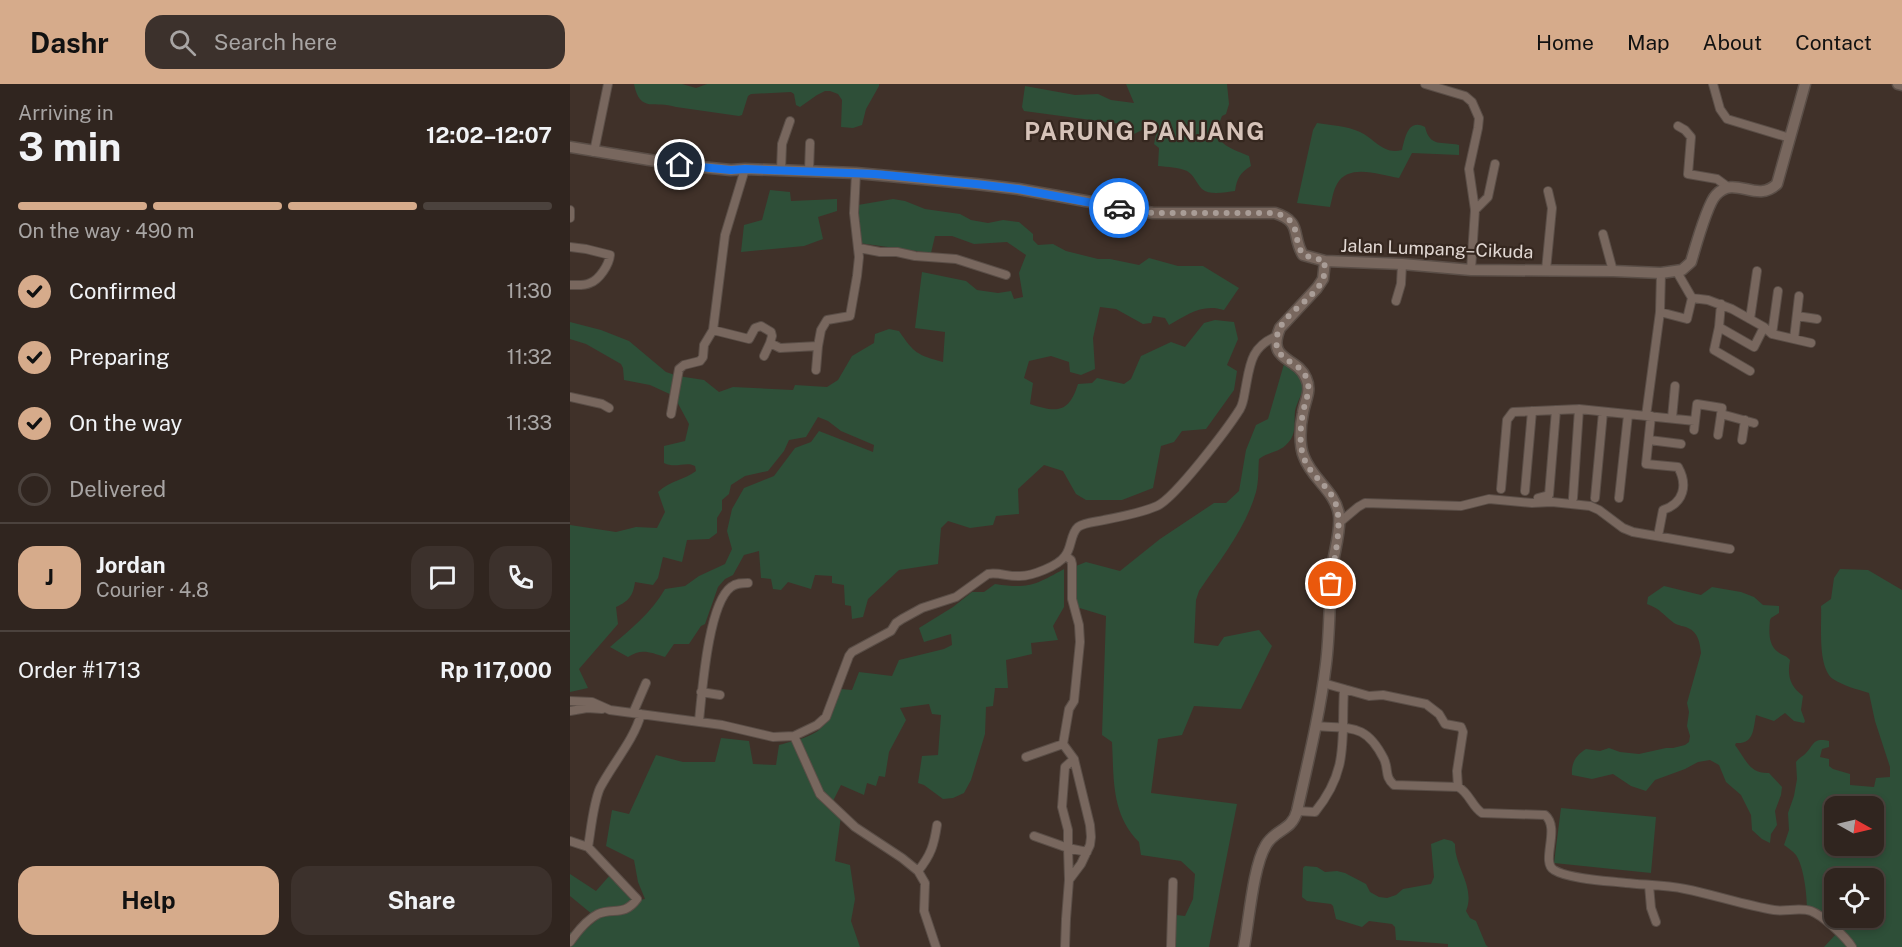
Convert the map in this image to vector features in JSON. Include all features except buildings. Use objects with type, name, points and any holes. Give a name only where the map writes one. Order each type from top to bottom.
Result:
[{"type":"street","points":[[594,152],[608,84]]},
{"type":"street","points":[[1425,84],[1465,96],[1472,102],[1479,118],[1469,169],[1475,210],[1471,270]]},
{"type":"street","points":[[1713,84],[1720,110],[1727,118],[1790,138]]},
{"type":"street","points":[[1660,312],[1687,319],[1692,298],[1677,272],[1688,266],[1715,195],[1728,187],[1735,186],[1755,192],[1771,190],[1780,180],[1805,84]]},
{"type":"street","points":[[781,170],[782,144],[790,122]]},
{"type":"street","points":[[1678,126],[1686,130],[1691,137],[1688,174],[1717,179],[1728,187]]},
{"type":"street","points":[[809,171],[810,143]]},
{"type":"street","points":[[570,147],[680,165],[731,170],[856,173],[1018,189],[1153,213],[1275,213],[1292,222],[1299,249],[1303,255],[1325,261]]},
{"type":"street","points":[[1475,210],[1488,197],[1496,164]]},
{"type":"street","points":[[671,414],[679,369],[684,365],[700,361],[703,357],[704,345],[713,330],[724,235],[745,169]]},
{"type":"street","points":[[816,370],[821,330],[827,320],[850,316],[859,248],[854,213],[856,173]]},
{"type":"street","points":[[1546,270],[1552,208],[1548,191]]},
{"type":"street","points":[[570,210],[570,218]]},
{"type":"street","points":[[1603,234],[1613,271]]},
{"type":"street","points":[[570,247],[610,255],[595,281],[588,285],[570,285]]},
{"type":"street","points":[[859,248],[956,259],[1006,275]]},
{"type":"street","name":"Jalan Lumpang–Cikuda","points":[[1277,336],[1284,322],[1323,279],[1325,261],[1471,270],[1677,272]]},
{"type":"street","points":[[1396,301],[1401,284],[1402,264]]},
{"type":"street","points":[[1750,319],[1757,271]]},
{"type":"street","points":[[1658,536],[1664,510],[1677,503],[1682,490],[1683,477],[1678,467],[1646,464],[1654,353],[1660,312],[1661,273]]},
{"type":"street","points":[[1772,334],[1778,291]]},
{"type":"street","points":[[1794,339],[1799,296]]},
{"type":"street","points":[[1692,298],[1721,304],[1764,327],[1772,334],[1811,343]]},
{"type":"street","points":[[1721,304],[1714,350],[1750,371]]},
{"type":"street","points":[[1797,316],[1817,319]]},
{"type":"street","points":[[713,330],[749,339],[755,328],[761,326],[767,328],[772,336],[764,357]]},
{"type":"street","points":[[1719,327],[1754,347],[1764,327]]},
{"type":"street","points":[[570,711],[587,708],[637,713],[699,721],[773,737],[794,736],[817,725],[826,717],[849,656],[856,649],[891,631],[902,619],[922,608],[956,597],[988,574],[1025,575],[1059,563],[1066,555],[1078,527],[1158,506],[1168,498],[1202,460],[1242,406],[1254,353],[1266,340],[1277,336],[1277,350],[1306,376],[1309,389],[1302,413],[1300,442],[1303,455],[1313,476],[1335,500],[1339,523],[1332,567],[1323,683],[1295,820],[1266,843],[1261,854],[1244,947]]},
{"type":"street","points":[[770,344],[780,348],[818,346]]},
{"type":"street","points":[[1672,418],[1675,386]]},
{"type":"street","points":[[570,397],[602,404],[609,408]]},
{"type":"street","points":[[1502,489],[1507,420],[1513,412],[1579,409],[1672,418],[1694,426],[1697,404],[1722,408],[1718,435]]},
{"type":"street","points":[[1573,498],[1579,409]]},
{"type":"street","points":[[1339,523],[1365,503],[1461,507],[1500,496],[1540,498],[1549,495],[1556,410]]},
{"type":"street","points":[[1524,491],[1532,411]]},
{"type":"street","points":[[1595,498],[1603,412]]},
{"type":"street","points":[[1721,414],[1749,421],[1742,440]]},
{"type":"street","points":[[1619,498],[1628,415]]},
{"type":"street","points":[[1649,440],[1681,444]]},
{"type":"street","points":[[1494,499],[1590,506],[1633,532],[1730,549]]},
{"type":"street","points":[[1066,555],[1072,564],[1072,599],[1079,625],[1080,642],[1074,701],[1069,709],[1063,744],[1074,759],[1091,837],[1087,852],[1074,876],[1069,880]]},
{"type":"street","points":[[699,721],[701,692],[713,629],[721,601],[729,588],[748,583]]},
{"type":"street","points":[[588,847],[599,791],[634,733],[646,683]]},
{"type":"street","points":[[1323,683],[1369,696],[1383,695],[1426,704],[1439,714],[1445,724],[1461,727],[1463,732],[1458,787]]},
{"type":"street","points":[[1297,811],[1315,812],[1337,777],[1342,753],[1344,689]]},
{"type":"street","points":[[701,692],[720,695]]},
{"type":"street","points":[[570,701],[592,702],[610,710]]},
{"type":"street","points":[[1316,726],[1362,731],[1369,735],[1384,760],[1389,780],[1394,785],[1458,787],[1482,813],[1542,814],[1548,817],[1552,828],[1549,865],[1562,874],[1683,889],[1777,910],[1802,909],[1812,912],[1846,939],[1852,947]]},
{"type":"street","points":[[794,736],[820,794],[855,827],[918,871],[925,883],[924,911],[936,947]]},
{"type":"street","points":[[1026,758],[1063,744]]},
{"type":"street","points":[[1065,947],[1069,880],[1068,830],[1062,807],[1062,791],[1065,767],[1074,759]]},
{"type":"street","points":[[918,871],[928,858],[937,825]]},
{"type":"street","points":[[1034,836],[1087,852]]},
{"type":"street","points":[[570,841],[588,847],[637,899],[627,910],[599,913],[576,932],[570,942]]},
{"type":"street","points":[[1171,947],[1173,882]]},
{"type":"street","points":[[1649,885],[1651,908],[1656,922]]},
{"type":"green space","points":[[634,84],[682,84],[696,88],[707,84],[879,84],[879,86],[866,109],[862,125],[853,128],[841,127],[842,100],[838,94],[830,91],[817,95],[800,107],[796,105],[794,94],[791,92],[751,94],[748,96],[742,115],[739,116],[644,103]]},
{"type":"green space","points":[[1126,84],[1227,84],[1229,104],[1226,114],[1222,116],[1218,133],[1220,139],[1228,147],[1249,156],[1251,166],[1240,176],[1235,191],[1218,193],[1205,191],[1187,171],[1158,166],[1159,148],[1154,144],[1158,126],[1152,125],[1134,134],[1121,124],[1024,111],[1022,107],[1025,86],[1075,95],[1098,94],[1111,100],[1134,103]]},
{"type":"green space","points":[[1317,123],[1355,130],[1384,148],[1395,151],[1402,150],[1411,127],[1419,125],[1425,127],[1433,141],[1459,145],[1459,155],[1412,153],[1399,178],[1357,172],[1342,178],[1337,184],[1330,207],[1297,203],[1313,130]]},
{"type":"green space","points":[[770,190],[790,192],[791,201],[837,199],[837,211],[818,217],[823,239],[804,246],[741,252],[744,225],[762,220]]},
{"type":"green space","points":[[893,199],[925,209],[960,214],[971,220],[988,223],[1003,220],[1019,222],[1033,234],[1033,240],[1038,245],[1053,244],[1066,251],[1098,259],[1139,265],[1149,258],[1178,266],[1203,266],[1239,288],[1224,310],[1202,309],[1169,325],[1165,318],[1153,316],[1151,323],[1143,324],[1116,309],[1100,307],[1093,338],[1095,369],[1081,375],[1070,372],[1069,362],[1051,356],[1029,361],[1024,378],[1033,383],[1030,404],[1048,409],[1061,408],[1070,401],[1078,384],[1092,383],[1097,378],[1124,384],[1131,379],[1141,356],[1171,342],[1185,347],[1204,323],[1215,320],[1234,322],[1238,339],[1227,365],[1237,371],[1234,390],[1206,429],[1182,431],[1174,442],[1161,446],[1153,488],[1122,500],[1086,500],[1076,494],[1063,471],[1044,465],[1018,489],[1019,514],[996,516],[993,525],[970,528],[948,521],[941,528],[938,564],[899,570],[868,599],[863,617],[852,619],[851,606],[845,605],[844,585],[832,583],[832,576],[815,575],[811,589],[788,582],[781,590],[773,589],[771,579],[761,578],[759,551],[744,555],[733,575],[725,579],[718,587],[705,624],[701,626],[689,644],[674,644],[665,657],[650,652],[641,652],[628,657],[610,647],[647,613],[665,589],[685,586],[699,576],[725,564],[732,549],[727,531],[732,509],[744,488],[774,476],[795,448],[811,442],[819,431],[873,452],[874,445],[841,431],[818,417],[806,437],[789,440],[784,451],[768,471],[745,476],[731,485],[729,494],[722,500],[722,510],[717,518],[717,533],[709,539],[687,540],[682,562],[663,557],[658,578],[653,585],[635,582],[630,598],[616,607],[618,624],[579,669],[588,688],[570,692],[570,525],[616,532],[636,527],[657,528],[665,512],[658,492],[696,471],[695,466],[688,464],[668,465],[664,463],[664,446],[685,441],[689,424],[674,396],[650,385],[624,380],[621,364],[586,344],[570,339],[570,322],[601,330],[629,341],[666,372],[704,380],[719,392],[733,387],[793,390],[795,385],[827,387],[838,380],[852,356],[874,343],[875,334],[889,329],[899,331],[917,352],[943,362],[945,332],[915,328],[922,272],[966,281],[977,290],[998,293],[1011,291],[1014,299],[1023,297],[1019,273],[1026,255],[1007,242],[974,244],[952,236],[935,236],[931,253],[859,243],[852,206]]},
{"type":"green space","points":[[1284,364],[1299,374],[1303,383],[1303,391],[1295,411],[1293,436],[1279,450],[1259,459],[1257,488],[1252,505],[1232,543],[1199,591],[1196,600],[1194,643],[1218,646],[1224,637],[1259,630],[1272,646],[1241,709],[1194,706],[1182,735],[1158,739],[1151,793],[1237,804],[1209,947],[1171,947],[1176,915],[1185,916],[1193,899],[1195,874],[1181,861],[1141,855],[1139,842],[1123,820],[1114,783],[1112,742],[1102,735],[1106,616],[1073,606],[1071,568],[1086,562],[1120,571],[1160,539],[1214,503],[1226,503],[1239,491],[1246,450],[1256,425],[1268,419]]},
{"type":"green space","points":[[1064,569],[1064,607],[1053,626],[1058,640],[1031,643],[1032,654],[1006,660],[1008,688],[995,688],[993,706],[986,707],[985,734],[971,780],[964,793],[943,799],[918,783],[922,756],[938,755],[941,715],[932,714],[929,704],[900,708],[906,720],[889,752],[885,777],[879,776],[876,786],[867,783],[864,795],[841,785],[831,805],[841,816],[835,861],[850,865],[855,899],[851,921],[860,947],[570,947],[570,932],[577,937],[598,919],[570,896],[570,874],[596,891],[611,874],[639,900],[645,899],[638,882],[634,860],[606,846],[612,810],[629,814],[656,755],[683,762],[715,762],[721,738],[749,741],[753,764],[776,765],[779,745],[806,737],[821,729],[841,689],[852,690],[859,672],[892,676],[899,660],[952,645],[951,634],[924,642],[919,628],[972,592],[984,592],[995,584],[1024,586],[1046,579]]},
{"type":"green space","points":[[1840,569],[1868,570],[1902,590],[1902,947],[1824,947],[1836,934],[1829,928],[1884,928],[1884,868],[1824,868],[1824,924],[1807,910],[1806,889],[1801,867],[1796,855],[1784,845],[1789,830],[1788,813],[1797,779],[1796,762],[1819,740],[1829,741],[1829,747],[1822,749],[1820,757],[1829,759],[1829,766],[1833,769],[1850,774],[1850,785],[1874,787],[1876,778],[1890,777],[1890,767],[1875,721],[1869,693],[1833,679],[1828,673],[1822,656],[1821,606],[1831,599],[1834,578]]},
{"type":"green space","points":[[1664,586],[1701,595],[1712,587],[1741,592],[1754,597],[1763,605],[1779,606],[1779,613],[1770,620],[1771,642],[1775,649],[1790,660],[1789,676],[1792,684],[1803,696],[1801,710],[1805,721],[1804,723],[1794,721],[1785,713],[1774,721],[1756,715],[1752,735],[1746,741],[1735,745],[1752,768],[1762,773],[1769,773],[1782,787],[1775,811],[1777,825],[1771,834],[1770,843],[1752,830],[1751,815],[1741,795],[1726,782],[1719,765],[1710,760],[1698,762],[1655,780],[1646,791],[1631,786],[1613,774],[1592,779],[1572,775],[1575,760],[1586,749],[1600,751],[1609,748],[1639,754],[1673,748],[1689,742],[1687,703],[1701,649],[1694,632],[1674,623],[1659,610],[1647,604],[1648,597]]},
{"type":"green space","points":[[1561,808],[1656,817],[1651,873],[1554,863]]},
{"type":"green space","points":[[1444,839],[1455,844],[1467,885],[1466,911],[1470,918],[1476,921],[1488,947],[1448,947],[1448,944],[1396,940],[1395,927],[1392,924],[1369,921],[1362,927],[1336,919],[1331,904],[1307,901],[1302,897],[1305,866],[1317,867],[1325,872],[1345,873],[1366,884],[1370,892],[1379,897],[1387,898],[1403,889],[1431,884],[1434,877],[1431,844]]},
{"type":"way so far","points":[[1119,208],[1153,213],[1275,213],[1292,222],[1299,249],[1303,255],[1325,261],[1323,279],[1317,288],[1280,328],[1277,336],[1277,350],[1306,376],[1309,389],[1302,413],[1300,442],[1303,455],[1313,476],[1335,500],[1339,513],[1331,584]]},
{"type":"district","name":"PARUNG PANJANG","points":[[1145,132]]},
{"type":"route","points":[[680,165],[731,170],[856,173],[976,184],[1018,189],[1119,208]]}]
